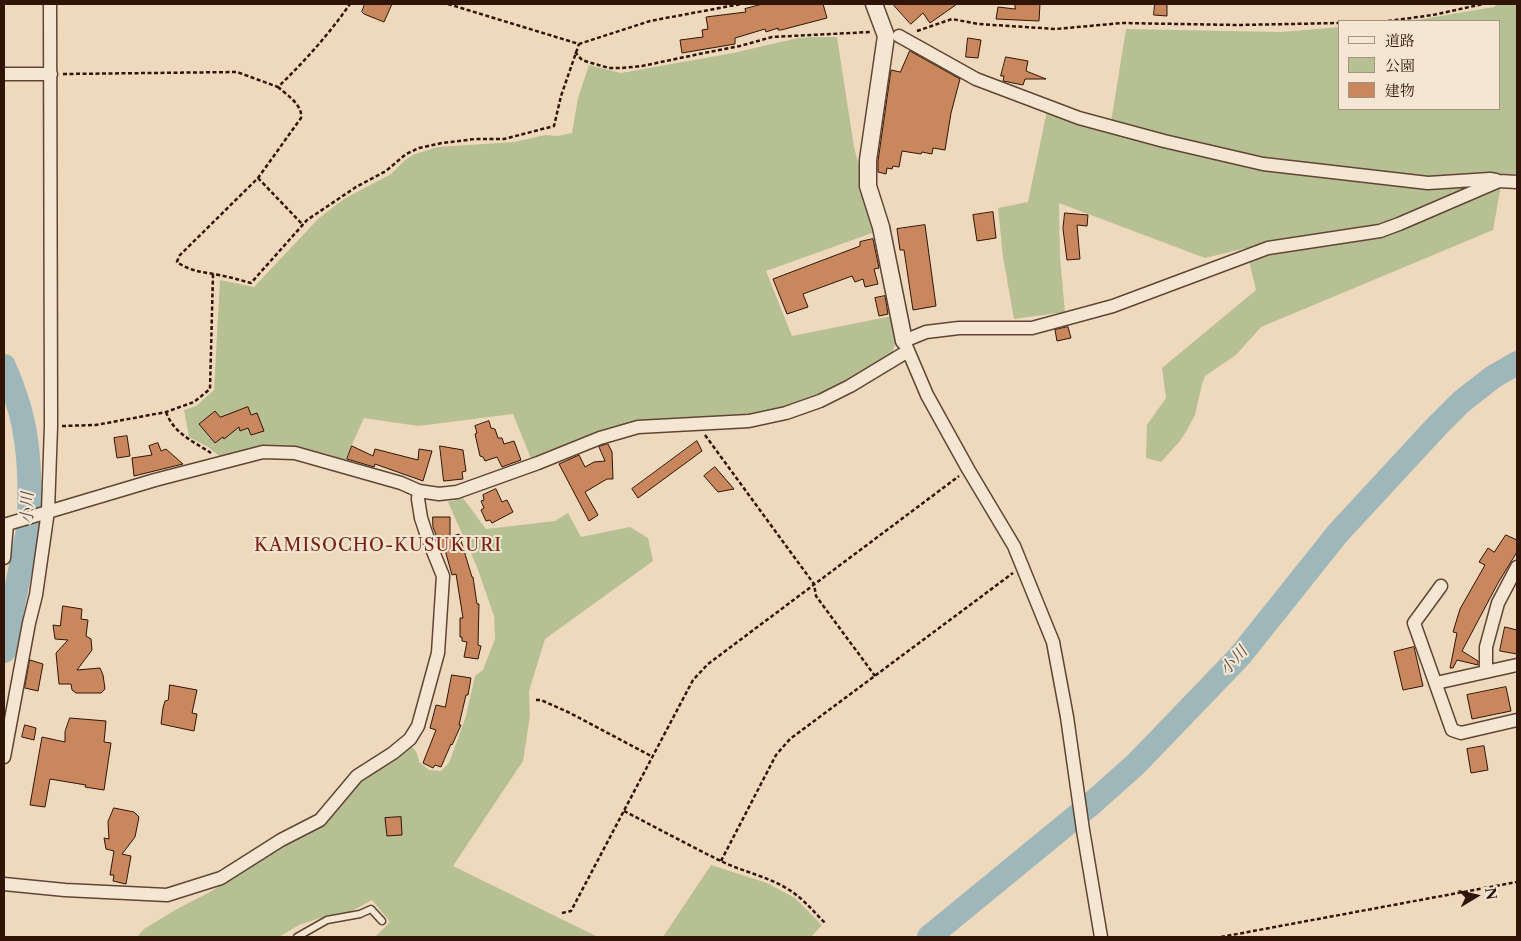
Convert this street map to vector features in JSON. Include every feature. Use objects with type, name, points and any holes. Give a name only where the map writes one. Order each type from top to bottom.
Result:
[{"type":"street","points":[[4,757],[36,595],[48,511],[51,426],[50,4]]},
{"type":"street","points":[[874,4],[892,34],[976,78],[1079,118],[1164,142],[1263,164],[1428,183],[1490,178],[1499,181],[1517,182]]},
{"type":"street","points":[[892,34],[886,36],[868,160],[868,186],[881,227],[906,346],[927,394],[968,469],[1014,546],[1053,642],[1067,717],[1101,937]]},
{"type":"street","points":[[4,74],[51,74]]},
{"type":"street","points":[[4,558],[8,524],[221,462],[263,452],[295,453],[402,483],[419,491],[439,494],[458,492],[600,438],[638,427],[749,421],[786,413],[820,401],[850,386],[926,332],[959,328],[1032,328],[1114,306],[1268,248],[1380,231],[1415,218],[1499,181]]},
{"type":"street","points":[[4,884],[167,895],[221,878],[281,840],[320,820],[357,776],[410,740],[418,726],[438,653],[440,638],[442,576],[421,518],[418,499],[419,491]]},
{"type":"street","points":[[1486,671],[1486,647],[1498,603],[1517,567]]},
{"type":"street","points":[[1441,586],[1414,623],[1452,730],[1460,733],[1517,720]]},
{"type":"street","points":[[1436,683],[1517,665]]},
{"type":"lane","points":[[297,937],[327,920],[360,914],[371,909],[382,921]]},
{"type":"path","points":[[278,87],[300,66],[331,31],[350,4]]},
{"type":"path","points":[[448,4],[578,44],[650,21],[741,4]]},
{"type":"path","points":[[1394,20],[1483,4]]},
{"type":"path","points":[[575,52],[582,60],[609,68],[621,68],[642,66],[740,46],[772,37],[892,34],[952,19],[978,24],[1056,29],[1122,23],[1238,25],[1338,23]]},
{"type":"path","points":[[51,74],[237,72],[278,87],[298,106],[302,113],[301,118],[258,178],[178,256],[177,262],[193,271],[251,283],[307,220],[386,172],[406,154],[419,148],[442,143],[474,139],[504,139],[554,126],[561,96],[578,44]]},
{"type":"path","points":[[258,178],[303,225]]},
{"type":"path","points":[[51,426],[96,425],[166,412],[194,402],[210,389],[213,274]]},
{"type":"path","points":[[166,412],[169,422],[178,431],[221,462]]},
{"type":"path","points":[[696,424],[814,584],[816,596],[875,676]]},
{"type":"path","points":[[562,914],[571,911],[694,680],[708,664],[968,469]]},
{"type":"path","points":[[721,861],[776,755],[790,739],[1022,566]]},
{"type":"path","points":[[536,700],[541,700],[570,713],[653,756]]},
{"type":"path","points":[[624,812],[721,861],[743,871],[766,878],[786,888],[798,896],[826,924]]},
{"type":"path","points":[[1221,937],[1517,882]]},
{"type":"green space","points":[[1497,4],[1517,4],[1517,174],[1503,174],[1493,230],[1261,327],[1236,355],[1205,376],[1195,415],[1180,441],[1161,462],[1146,458],[1147,425],[1166,398],[1162,368],[1256,290],[1246,248],[1205,258],[1059,203],[1060,257],[1065,312],[1014,319],[1003,257],[998,208],[1028,202],[1048,106],[1110,128],[1126,29],[1281,32],[1338,27],[1338,110],[1501,110],[1501,20],[1417,20],[1494,7]]},
{"type":"green space","points":[[837,37],[854,147],[859,166],[859,187],[875,232],[766,271],[792,336],[892,316],[895,344],[891,357],[867,372],[802,403],[758,414],[674,420],[532,461],[513,414],[418,426],[364,418],[344,462],[286,445],[268,446],[221,457],[208,447],[189,437],[184,410],[196,406],[214,390],[220,280],[254,287],[319,218],[344,199],[391,174],[405,160],[415,154],[438,147],[514,142],[545,135],[558,136],[572,133],[578,98],[589,65],[621,73],[733,53],[798,38]]},
{"type":"green space","points":[[463,498],[486,529],[555,521],[568,513],[581,537],[630,527],[648,538],[653,561],[545,639],[529,691],[530,716],[523,761],[453,866],[598,937],[375,937],[390,922],[372,900],[348,913],[320,918],[299,925],[279,937],[137,937],[144,929],[208,893],[326,820],[355,782],[409,747],[414,749],[419,762],[429,770],[441,771],[449,763],[466,716],[475,676],[483,670],[495,639],[494,616],[477,567],[448,502]]},
{"type":"green space","points":[[711,865],[767,883],[795,898],[822,925],[811,937],[663,937]]},
{"type":"building","points":[[365,4],[392,4],[384,22],[364,14],[362,12]]},
{"type":"building","points":[[763,4],[823,4],[827,18],[781,30],[778,30],[778,28],[766,32],[765,29],[735,38],[735,44],[682,53],[680,40],[703,37],[702,30],[708,29],[706,17],[746,12],[745,9]]},
{"type":"building","points":[[893,4],[957,4],[930,23],[923,13],[911,24]]},
{"type":"building","points":[[1015,4],[1040,4],[1039,21],[996,19],[998,7],[1015,9]]},
{"type":"building","points":[[1155,4],[1167,4],[1167,16],[1154,15]]},
{"type":"building","points":[[968,38],[981,40],[978,58],[966,57]]},
{"type":"building","points":[[910,51],[960,79],[951,113],[945,150],[933,148],[932,154],[902,151],[899,167],[887,168],[886,174],[878,172],[878,161],[891,70],[900,72]]},
{"type":"building","points":[[1006,57],[1028,61],[1026,71],[1046,79],[1025,79],[1023,85],[1003,81],[1004,76],[1001,76]]},
{"type":"building","points":[[993,212],[996,238],[977,241],[973,215]]},
{"type":"building","points":[[1065,213],[1088,215],[1087,226],[1077,225],[1080,259],[1067,260],[1063,229]]},
{"type":"building","points":[[925,225],[936,306],[913,310],[904,250],[900,250],[897,229]]},
{"type":"building","points":[[873,239],[879,268],[874,269],[878,284],[865,287],[863,279],[855,282],[852,276],[803,294],[808,307],[787,314],[773,279],[860,246],[860,242]]},
{"type":"building","points":[[885,296],[888,314],[879,316],[875,298]]},
{"type":"building","points":[[1068,327],[1071,338],[1057,341],[1055,330]]},
{"type":"building","points":[[248,407],[251,415],[257,413],[264,431],[251,435],[248,428],[240,431],[239,427],[224,439],[223,437],[215,443],[199,424],[215,411],[220,417]]},
{"type":"building","points":[[489,421],[491,428],[495,429],[498,438],[502,438],[504,444],[514,441],[521,460],[502,467],[497,457],[485,461],[480,456],[475,426]]},
{"type":"building","points":[[127,436],[130,456],[117,458],[114,438]]},
{"type":"building","points":[[697,441],[702,451],[638,498],[632,489]]},
{"type":"building","points":[[158,443],[161,451],[166,449],[183,464],[134,476],[132,458],[152,455],[149,446]]},
{"type":"building","points":[[608,444],[612,452],[613,479],[607,479],[585,492],[598,515],[589,521],[559,464],[579,455],[585,467],[594,462],[605,461],[599,447]]},
{"type":"building","points":[[352,446],[373,456],[375,449],[418,460],[419,449],[432,451],[423,481],[375,464],[374,467],[347,459]]},
{"type":"building","points":[[440,446],[463,450],[466,471],[462,472],[463,479],[444,481]]},
{"type":"building","points":[[715,467],[734,489],[718,492],[704,476]]},
{"type":"building","points":[[496,489],[502,502],[507,500],[513,512],[492,523],[490,520],[486,521],[481,510],[484,508],[481,501],[484,500],[483,495]]},
{"type":"building","points":[[433,517],[450,517],[450,537],[459,534],[473,577],[477,604],[479,604],[478,645],[481,646],[478,659],[464,657],[467,642],[462,641],[462,637],[460,637],[460,618],[463,618],[456,574],[452,575],[445,550],[442,551],[433,527]]},
{"type":"building","points":[[1506,535],[1517,540],[1517,552],[1498,583],[1462,651],[1478,661],[1478,665],[1457,660],[1453,668],[1450,668],[1457,633],[1453,632],[1460,609],[1485,565],[1479,562],[1488,548],[1494,552]]},
{"type":"building","points":[[63,606],[82,609],[81,619],[88,620],[86,636],[91,639],[92,650],[77,670],[100,668],[105,689],[101,693],[76,693],[72,690],[71,684],[59,684],[56,653],[68,640],[55,639],[53,625],[60,626]]},
{"type":"building","points":[[1505,627],[1517,630],[1517,654],[1500,651]]},
{"type":"building","points":[[1414,647],[1423,686],[1403,690],[1394,652]]},
{"type":"building","points":[[30,660],[43,664],[38,691],[25,688]]},
{"type":"building","points":[[452,675],[471,678],[468,695],[466,695],[459,725],[461,725],[452,745],[441,767],[435,765],[433,768],[423,763],[436,730],[430,728],[436,705],[445,707]]},
{"type":"building","points":[[170,685],[197,690],[192,713],[197,714],[194,731],[161,724],[163,708],[165,701],[168,700]]},
{"type":"building","points":[[1506,687],[1511,711],[1472,719],[1467,695]]},
{"type":"building","points":[[70,718],[106,721],[104,742],[111,743],[104,790],[50,779],[45,807],[30,805],[42,737],[65,742],[65,732]]},
{"type":"building","points":[[25,725],[36,728],[34,740],[22,737]]},
{"type":"building","points":[[1484,746],[1488,770],[1471,773],[1467,749]]},
{"type":"building","points":[[114,808],[134,812],[139,817],[135,837],[122,854],[131,856],[126,884],[113,881],[114,875],[110,875],[114,851],[106,849],[104,838],[109,839],[108,822]]},
{"type":"building","points":[[401,817],[402,835],[387,836],[385,818]]},
{"type":"waterway","name":"小川","points":[[929,937],[1090,805],[1136,764],[1239,657],[1338,533],[1437,426],[1461,402],[1493,377],[1517,363]]},
{"type":"waterway","name":"小川","points":[[4,366],[15,393],[23,421],[30,493],[29,525],[4,651]]},
{"type":"district","name":"KAMISOCHO-KUSUKURI","points":[[378,546]]}]
